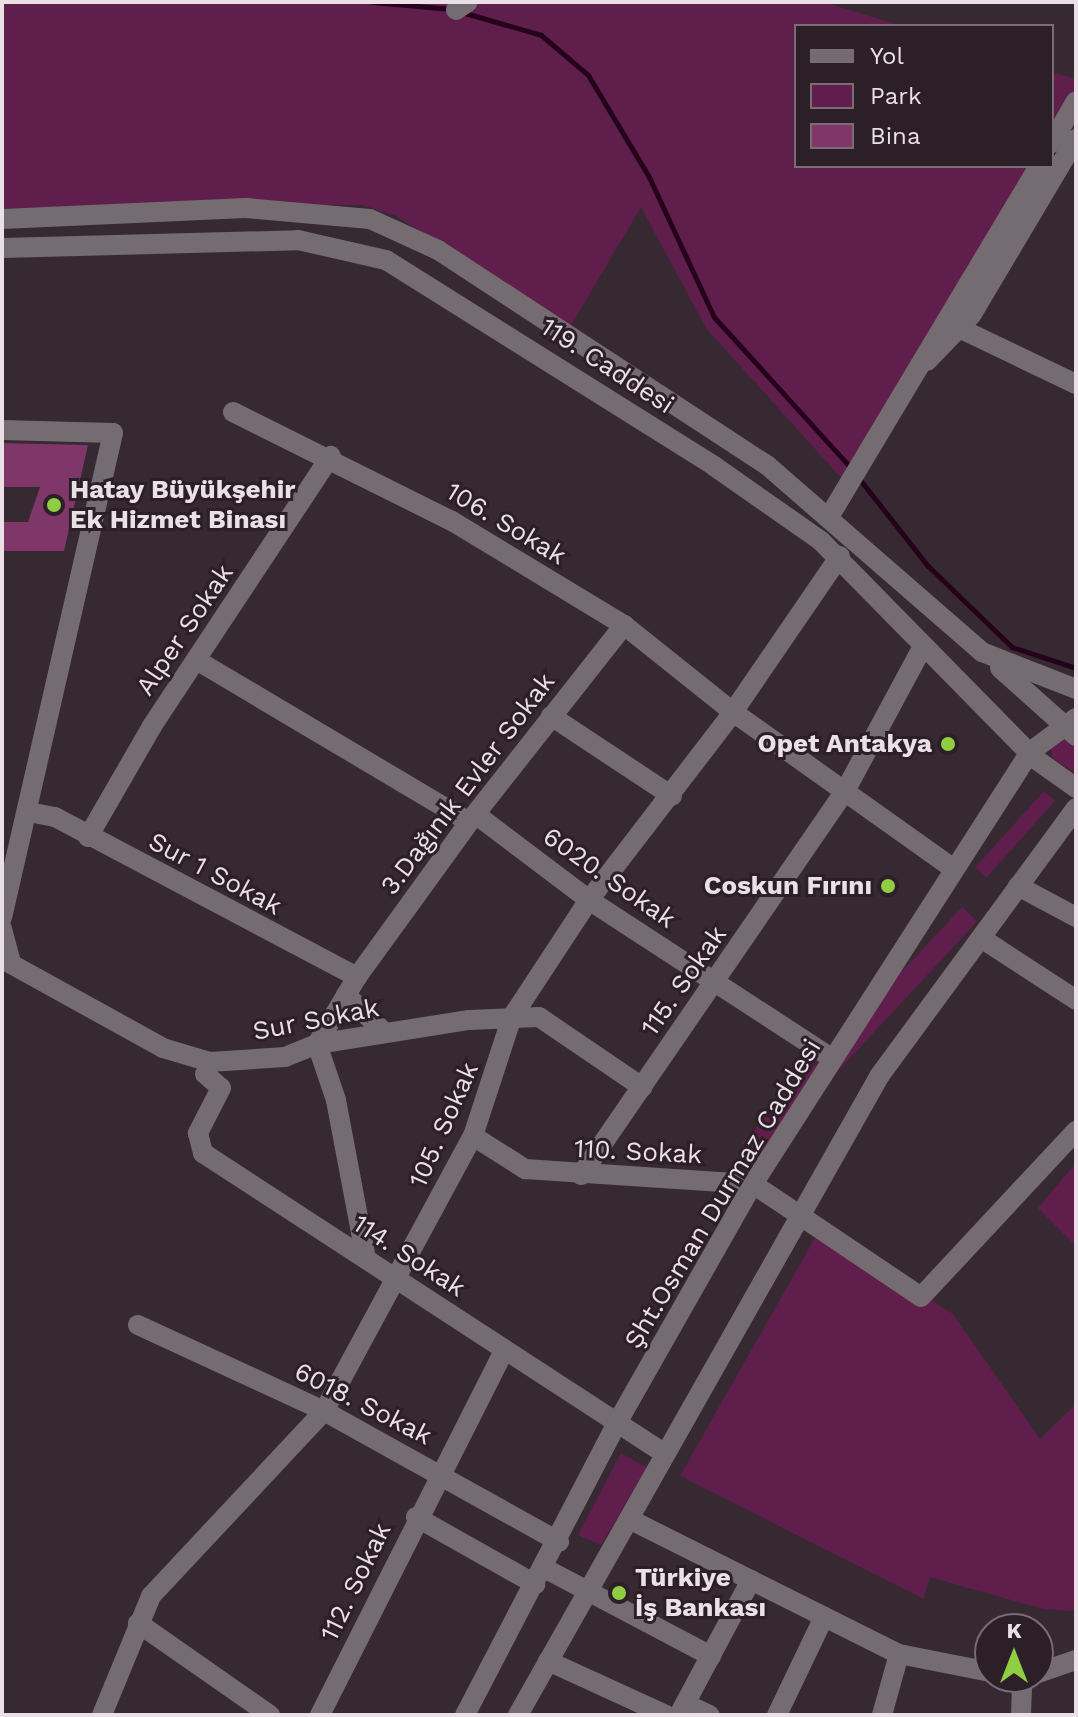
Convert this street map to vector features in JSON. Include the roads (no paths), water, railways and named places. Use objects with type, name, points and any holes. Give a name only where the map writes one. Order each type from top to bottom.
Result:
[{"type":"street","points":[[1054,140],[1076,101]]},
{"type":"street","points":[[911,378],[959,328],[1076,139]]},
{"type":"street","points":[[829,517],[1038,168]]},
{"type":"street","name":"119. Caddesi","points":[[2,219],[246,208],[370,219],[438,250],[604,354],[768,466],[1072,726]]},
{"type":"street","name":"119. Caddesi","points":[[2,248],[298,240],[386,260],[714,466],[840,556],[922,648],[1030,752],[1076,788]]},
{"type":"street","points":[[959,328],[1076,384]]},
{"type":"street","name":"106. Sokak","points":[[233,412],[331,456],[624,625],[733,712],[954,869]]},
{"type":"street","points":[[2,430],[113,433],[29,812],[5,878],[2,917]]},
{"type":"street","name":"Alper Sokak","points":[[88,837],[152,726],[198,661],[331,456]]},
{"type":"street","name":"105. Sokak","points":[[102,1715],[138,1623],[172,1571],[324,1411],[473,1136],[512,1017],[589,900],[672,796],[840,556]]},
{"type":"street","name":"3.Dağınık Evler Sokak","points":[[357,977],[551,716],[624,625]]},
{"type":"street","name":"115. Sokak","points":[[581,1175],[844,793],[922,648]]},
{"type":"street","name":"119. Caddesi","points":[[982,652],[1076,689]]},
{"type":"street","name":"6020. Sokak","points":[[198,661],[474,819],[589,900],[833,1059]]},
{"type":"street","points":[[551,716],[672,796]]},
{"type":"street","name":"Şht.Osman Durmaz Caddesi","points":[[465,1715],[559,1542],[617,1423],[753,1184],[1030,752],[1072,726]]},
{"type":"street","points":[[518,1715],[880,1075],[1076,808]]},
{"type":"street","name":"Sur 1 Sokak","points":[[29,812],[55,817],[357,977]]},
{"type":"street","points":[[1018,886],[1076,917]]},
{"type":"street","points":[[2,929],[6,961]]},
{"type":"street","points":[[981,938],[1076,1000]]},
{"type":"street","name":"Sur Sokak","points":[[6,961],[163,1048],[210,1062],[285,1057],[317,1044],[512,1017],[555,1023],[642,1087]]},
{"type":"street","points":[[357,977],[317,1044],[336,1100],[366,1259]]},
{"type":"street","points":[[346,995],[385,1033]]},
{"type":"street","name":"114. Sokak","points":[[205,1074],[221,1088],[198,1133],[203,1153],[665,1454]]},
{"type":"street","name":"110. Sokak","points":[[473,1136],[525,1169],[753,1184],[802,1214],[921,1297],[1076,1131]]},
{"type":"street","name":"6018. Sokak","points":[[138,1325],[324,1411],[559,1542]]},
{"type":"street","name":"112. Sokak","points":[[320,1715],[438,1472],[504,1350]]},
{"type":"street","points":[[416,1517],[539,1576],[587,1592],[711,1656]]},
{"type":"street","points":[[629,1519],[899,1654],[974,1669]]},
{"type":"street","points":[[710,1715],[682,1709],[751,1580]]},
{"type":"street","points":[[777,1715],[824,1617]]},
{"type":"street","points":[[138,1623],[270,1715]]},
{"type":"street","points":[[882,1715],[899,1654]]},
{"type":"street","points":[[1054,1667],[1076,1660]]},
{"type":"street","points":[[548,1661],[666,1715]]},
{"type":"street","points":[[1021,1715],[1024,1693]]},
{"type":"waterway","points":[[373,2],[451,9]]},
{"type":"waterway","points":[[465,13],[541,35],[588,75],[649,177],[714,317],[848,465]]},
{"type":"waterway","points":[[861,481],[928,566],[1012,647],[1076,668]]},
{"type":"place","name":"Hatay Büyükşehir Ek Hizmet Binası","points":[[54,505]]},
{"type":"place","name":"Opet Antakya","points":[[948,744]]},
{"type":"place","name":"Coskun Fırını","points":[[888,886]]},
{"type":"place","name":"Türkiye İş Bankası","points":[[619,1593]]}]
